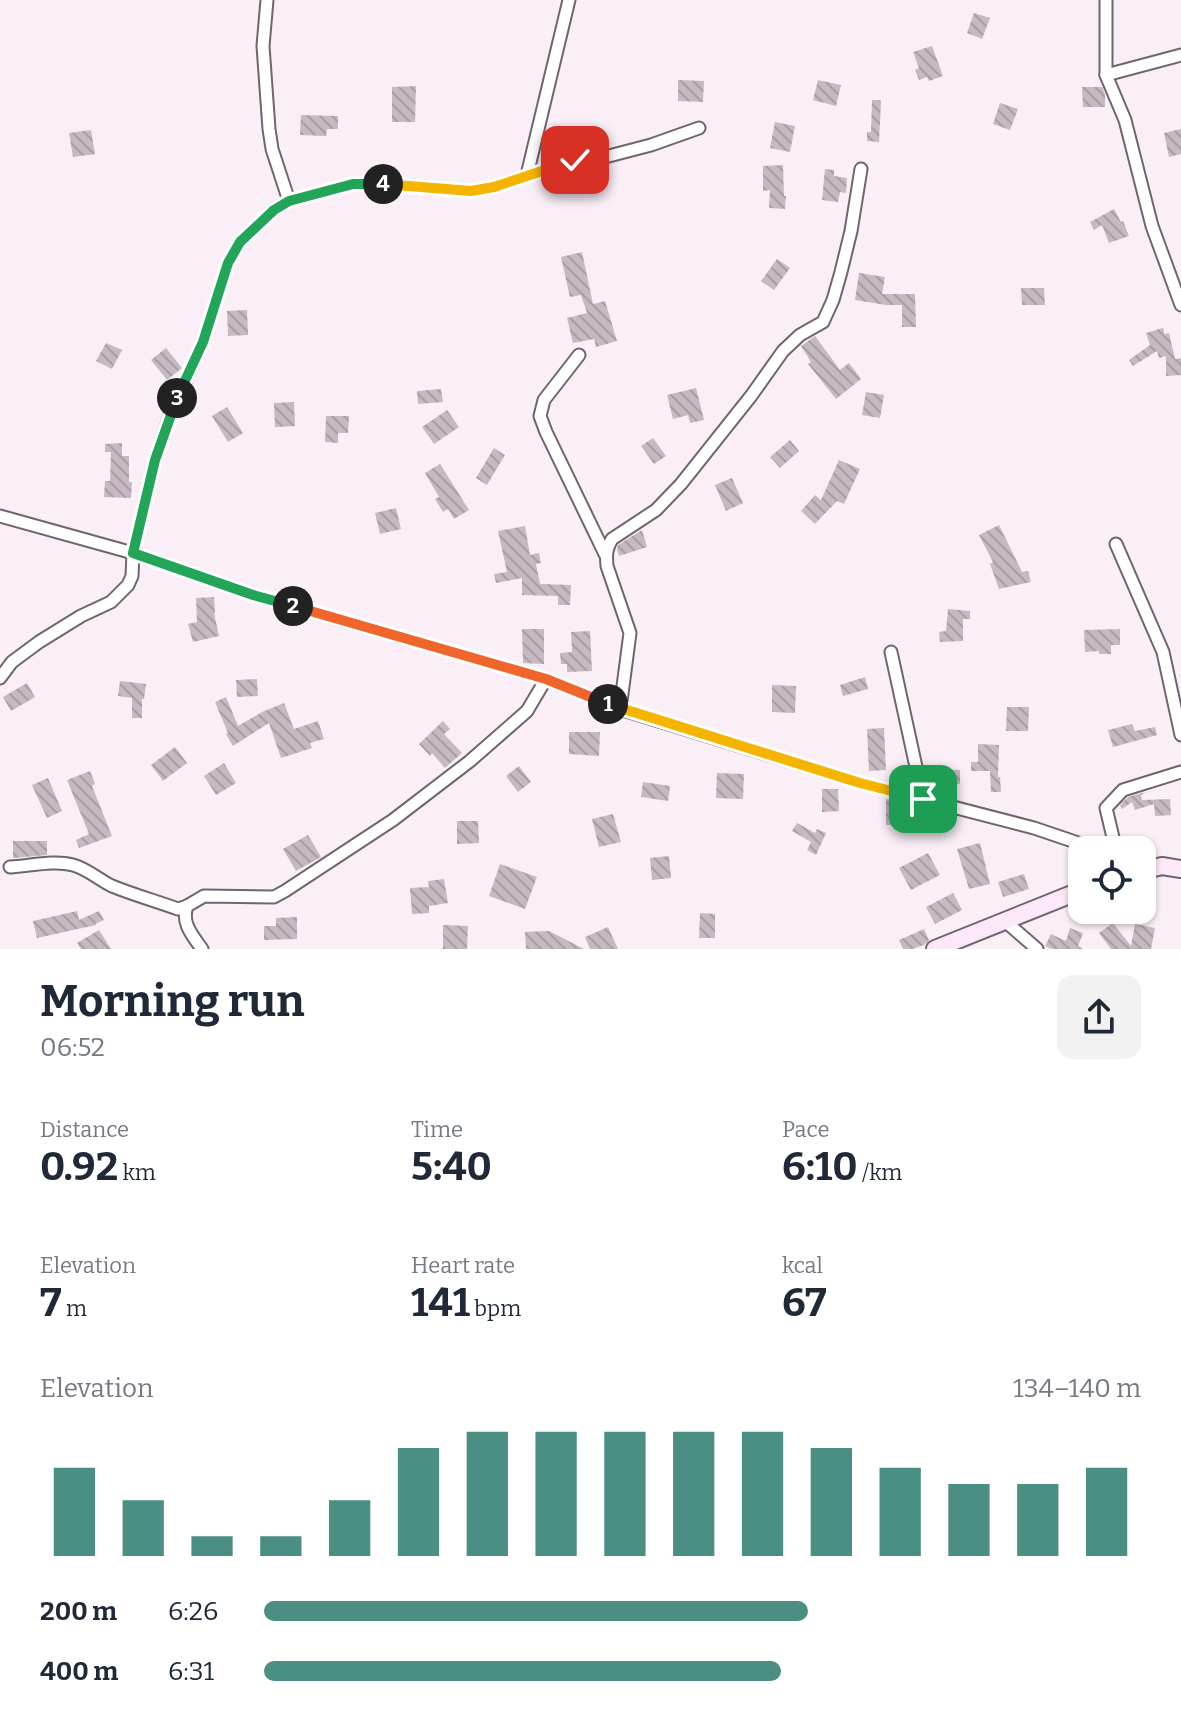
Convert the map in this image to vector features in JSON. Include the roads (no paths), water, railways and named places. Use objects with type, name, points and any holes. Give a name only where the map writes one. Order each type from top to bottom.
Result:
[{"type":"main road","points":[[1156,868],[1181,869]]},
{"type":"main road","points":[[935,949],[1068,896]]},
{"type":"street","points":[[267,0],[263,46],[269,129],[272,149],[289,201]]},
{"type":"street","points":[[527,175],[569,0]]},
{"type":"street","points":[[1106,0],[1106,75],[1125,120],[1152,226],[1181,305]]},
{"type":"street","points":[[1106,75],[1181,55]]},
{"type":"street","points":[[0,678],[12,662],[39,642],[111,602],[128,585],[155,460],[171,413],[203,342],[228,263],[240,242],[274,210],[289,201],[353,184],[471,191],[494,187],[575,160],[605,157],[699,128]]},
{"type":"street","points":[[620,709],[630,633],[607,566],[608,546],[612,539],[656,510],[701,461],[783,351],[800,335],[823,322],[833,300],[851,231],[861,169]]},
{"type":"street","points":[[579,355],[544,400],[540,416],[606,555]]},
{"type":"street","points":[[0,516],[133,553],[253,595],[546,679],[620,709],[860,783],[1068,840]]},
{"type":"street","points":[[1116,544],[1163,652],[1181,735]]},
{"type":"street","points":[[891,652],[923,799]]},
{"type":"street","points":[[10,867],[73,865],[124,891],[178,909],[204,896],[274,897],[393,820],[470,761],[527,711],[546,679]]},
{"type":"street","points":[[1113,836],[1106,808],[1123,790],[1181,772]]},
{"type":"street","points":[[1156,864],[1162,866]]},
{"type":"street","points":[[187,906],[186,924],[202,949]]},
{"type":"street","points":[[1005,921],[1037,949]]}]
